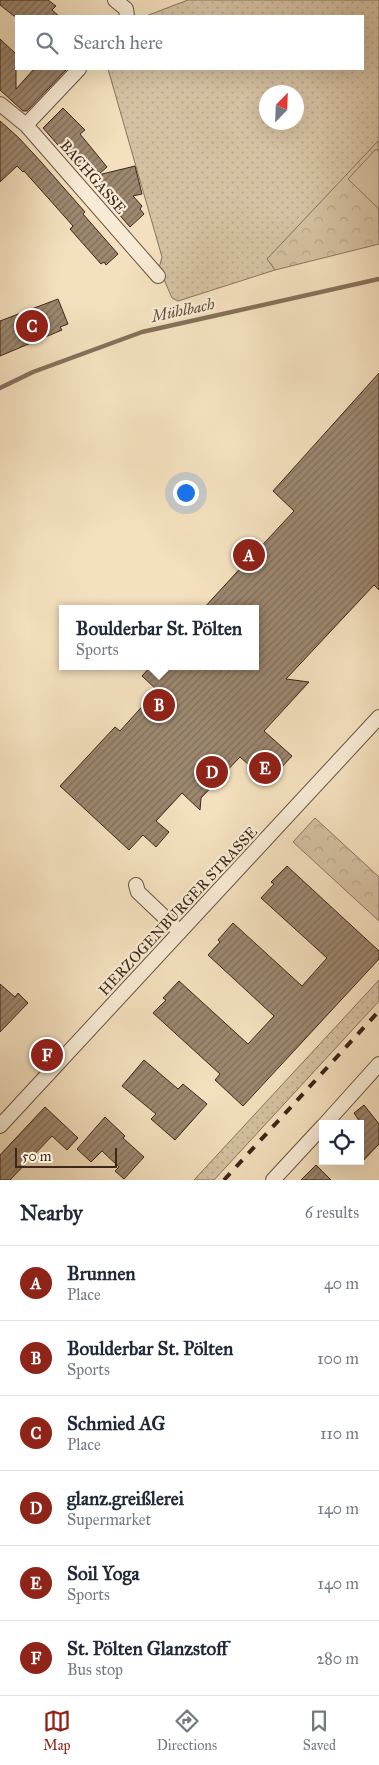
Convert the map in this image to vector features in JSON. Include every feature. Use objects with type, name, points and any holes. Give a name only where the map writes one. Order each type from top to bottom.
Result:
[{"type":"street","points":[[26,125],[78,70]]},
{"type":"street","name":"BACHGASSE","points":[[0,104],[26,125],[158,276]]},
{"type":"street","name":"HERZOGENBURGER STRASSE","points":[[0,1126],[379,717]]},
{"type":"street","points":[[136,885],[138,892],[180,932]]},
{"type":"street","points":[[329,1120],[379,1064]]},
{"type":"street","points":[[273,1180],[319,1130]]},
{"type":"green space","points":[[188,0],[379,0],[379,141],[268,259],[275,270],[178,301],[172,298],[159,268],[162,257],[108,70],[364,70],[364,15],[149,15]]},
{"type":"green space","points":[[378,141],[379,244],[275,270],[267,259]]},
{"type":"green space","points":[[376,149],[379,152],[379,209],[348,179]]},
{"type":"green space","points":[[315,818],[379,877],[379,921],[293,842]]},
{"type":"green space","points":[[379,980],[379,1001],[214,1180],[194,1180]]},
{"type":"building","points":[[0,0],[48,0],[56,6],[52,10],[58,15],[14,16],[0,5]]},
{"type":"building","points":[[0,39],[15,53],[16,89],[33,70],[66,70],[27,111],[23,111],[0,90]]},
{"type":"building","points":[[63,108],[85,130],[80,134],[107,167],[98,175],[135,166],[142,194],[133,196],[142,206],[140,209],[144,214],[130,227],[43,128]]},
{"type":"building","points":[[0,121],[42,163],[85,212],[83,214],[118,254],[106,265],[104,262],[101,264],[70,229],[73,226],[24,171],[17,166],[0,182]]},
{"type":"building","points":[[58,299],[68,324],[60,327],[62,330],[0,356],[0,321]]},
{"type":"building","points":[[379,373],[379,590],[374,585],[286,679],[309,682],[264,731],[292,756],[268,782],[240,757],[201,798],[200,810],[182,793],[156,821],[169,832],[156,847],[143,835],[129,850],[60,786],[115,727],[120,731],[157,690],[142,676],[147,670],[259,670],[259,605],[207,605],[247,561],[248,555],[255,553],[294,511],[273,491]]},
{"type":"building","points":[[287,866],[379,951],[379,959],[243,1106],[215,1080],[220,1074],[153,1013],[166,1000],[163,998],[179,981],[248,1044],[274,1016],[208,955],[233,923],[302,986],[327,958],[261,898],[274,884],[271,882]]},
{"type":"building","points":[[0,984],[15,997],[18,993],[28,1003],[0,1032]]},
{"type":"building","points":[[144,1060],[178,1089],[183,1084],[207,1104],[175,1140],[151,1119],[156,1114],[122,1086]]},
{"type":"building","points":[[364,1105],[379,1124],[379,1144],[364,1160],[364,1120],[359,1120],[354,1113]]},
{"type":"building","points":[[45,1107],[78,1138],[67,1150],[52,1136],[10,1180],[0,1180],[0,1155]]},
{"type":"building","points":[[105,1117],[125,1136],[123,1138],[144,1157],[124,1179],[115,1171],[119,1167],[102,1151],[91,1162],[77,1149]]},
{"type":"building","points":[[316,1165],[331,1180],[301,1180]]},
{"type":"waterway","name":"Mühlbach","points":[[0,388],[33,372],[142,332],[379,279]]},
{"type":"railway","points":[[224,1180],[379,1011]]},
{"type":"place","name":"Schmied AG","points":[[32,326]]},
{"type":"place","name":"Brunnen","points":[[249,555]]},
{"type":"place","name":"Boulderbar St. Pölten","points":[[159,705]]},
{"type":"place","name":"Soil Yoga","points":[[265,768]]},
{"type":"place","name":"glanz.greißlerei","points":[[212,772]]},
{"type":"place","name":"St. Pölten Glanzstoff","points":[[47,1055]]}]
